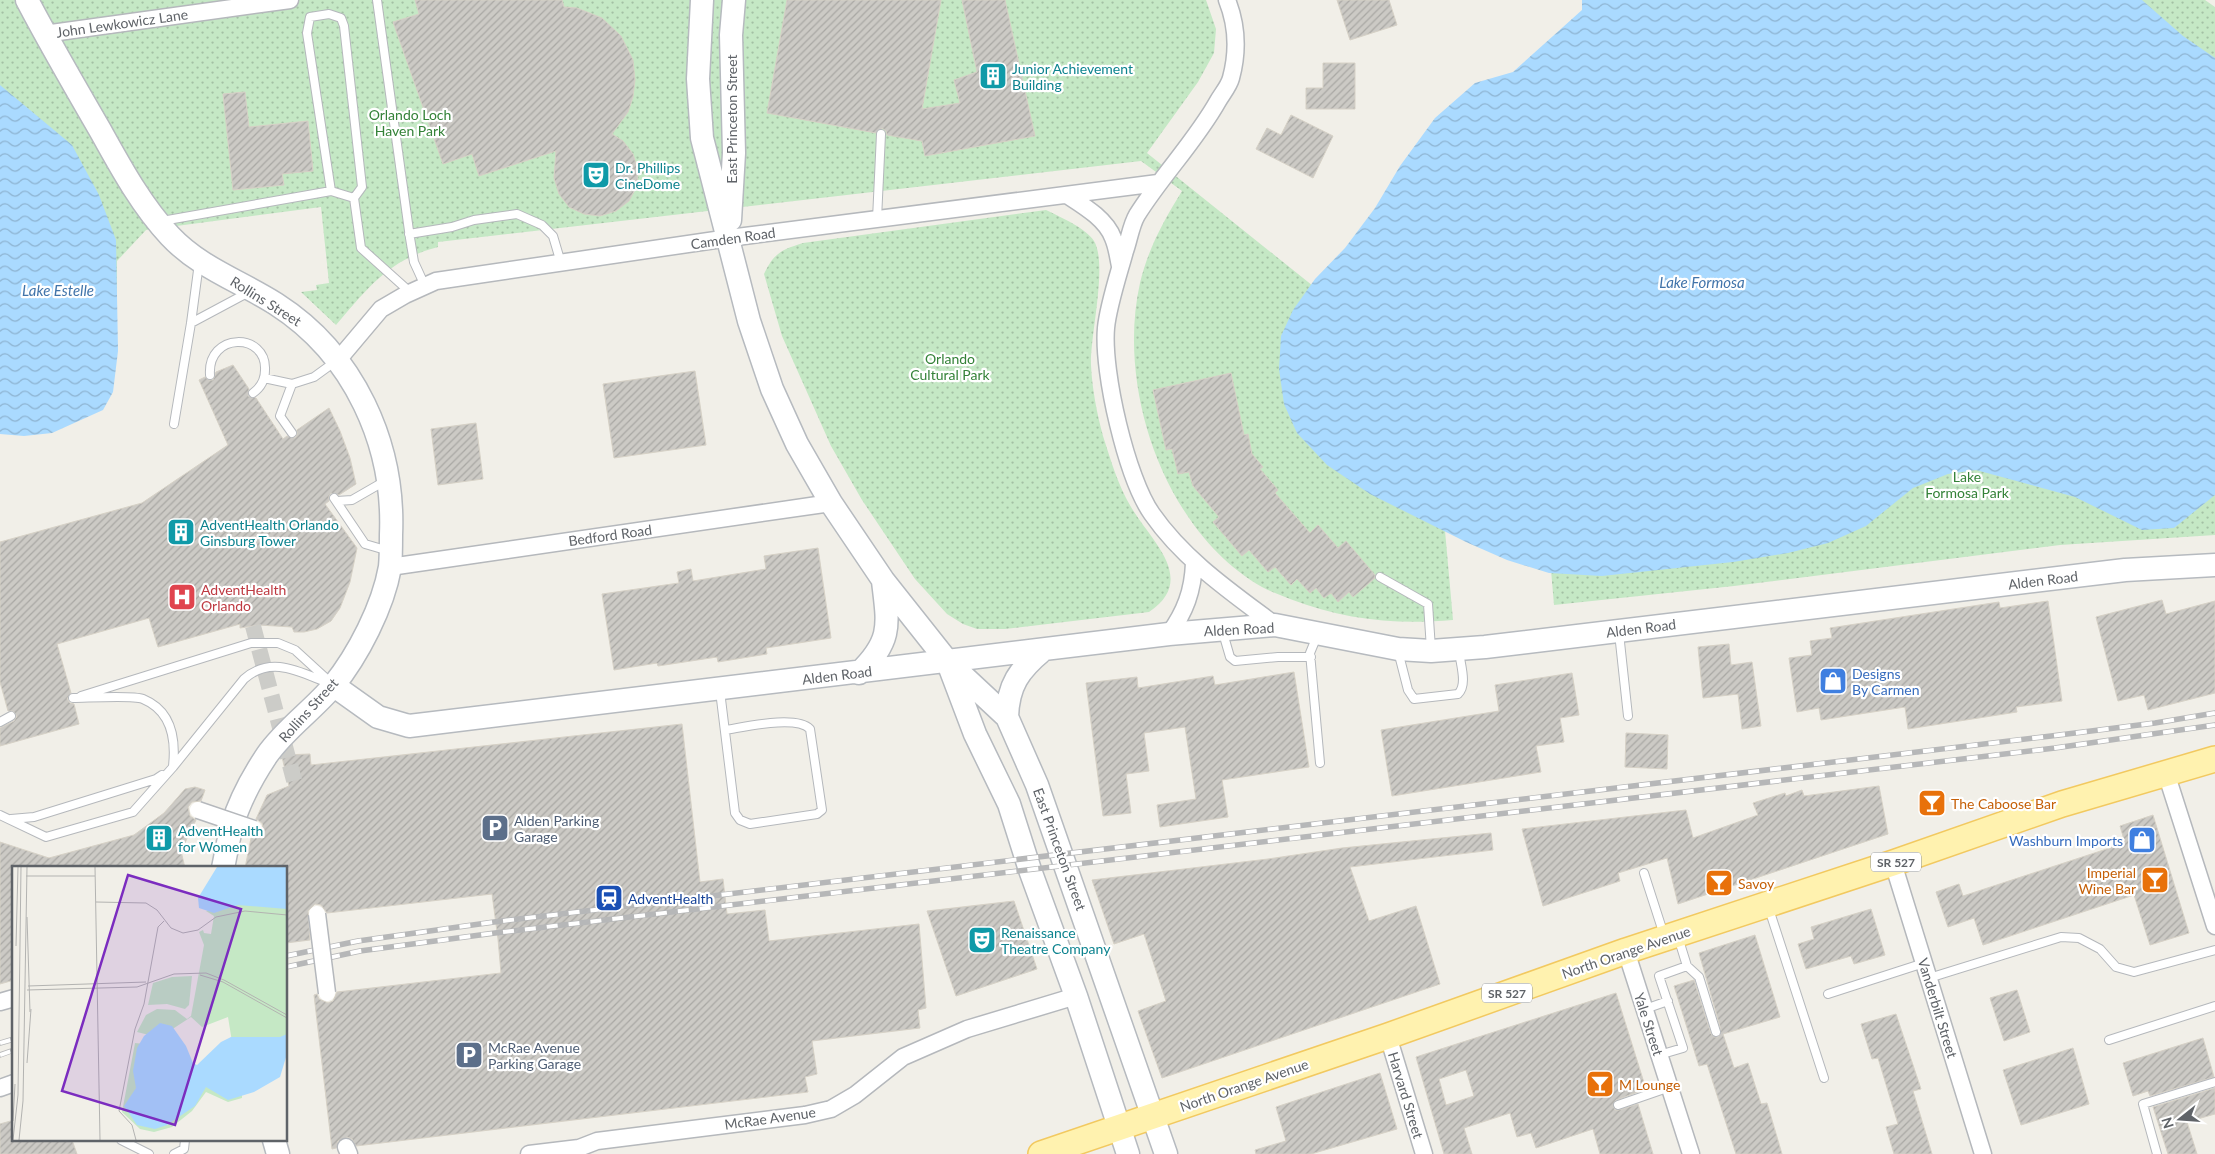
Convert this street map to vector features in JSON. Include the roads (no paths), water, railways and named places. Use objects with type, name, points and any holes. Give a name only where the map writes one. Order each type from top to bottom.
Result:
[{"type":"main road","name":"North Orange Avenue","points":[[1041,1154],[1388,1036],[1626,951],[1893,863],[2062,804],[2215,759]]},
{"type":"street","name":"Rollins Street","points":[[27,0],[44,34],[119,164],[158,222],[188,254],[199,262],[277,304],[306,326],[338,360],[360,392],[377,434],[388,479],[392,509],[390,559],[380,598],[363,641],[333,685],[269,753],[250,784],[232,825],[223,866]]},
{"type":"street","name":"John Lewkowicz Lane","points":[[44,34],[290,0]]},
{"type":"street","name":"East Princeton Street","points":[[702,0],[698,79],[702,138],[749,321],[772,389],[797,444],[830,503],[883,580],[948,662],[1007,717],[1038,785],[1166,1154]]},
{"type":"street","name":"East Princeton Street","points":[[729,238],[734,153],[731,35],[734,0]]},
{"type":"street","points":[[1228,0],[1232,13],[1236,49],[1230,80],[1203,129],[1158,183],[1136,218],[1120,267],[1106,328],[1110,387],[1122,439],[1135,478],[1151,513],[1194,564],[1275,625]]},
{"type":"street","name":"Camden Road","points":[[338,360],[381,309],[436,281],[729,238],[1158,183]]},
{"type":"street","points":[[1067,195],[1104,223],[1113,238],[1120,267]]},
{"type":"street","name":"Bedford Road","points":[[390,559],[830,503]]},
{"type":"street","points":[[1168,634],[1180,620],[1189,600],[1194,582],[1194,564]]},
{"type":"street","name":"Alden Road","points":[[333,685],[378,717],[409,726],[1168,634],[1275,625],[1398,649],[1431,651],[1618,631],[2126,570],[2215,565]]},
{"type":"street","points":[[859,672],[872,661],[883,644],[888,624],[883,580]]},
{"type":"street","points":[[1007,717],[1008,699],[1012,685],[1025,665],[1043,650]]},
{"type":"street","name":"East Princeton Street","points":[[948,662],[975,734],[1009,804],[1030,870],[1076,996],[1128,1154]]},
{"type":"street","points":[[2166,773],[2215,926]]},
{"type":"street","points":[[198,810],[254,829]]},
{"type":"street","name":"Vanderbilt Street","points":[[1893,863],[1984,1154]]},
{"type":"street","points":[[317,914],[327,993]]},
{"type":"street","name":"Yale Street","points":[[1626,951],[1691,1154]]},
{"type":"street","name":"McRae Avenue","points":[[529,1154],[580,1151],[597,1141],[805,1115],[831,1108],[855,1095],[879,1075],[911,1054],[966,1029],[1076,996]]},
{"type":"street","name":"Harvard Street","points":[[1388,1036],[1424,1154]]},
{"type":"lane","points":[[377,0],[417,289]]},
{"type":"lane","points":[[331,190],[307,33],[310,17],[329,14],[341,18],[344,26],[362,187],[354,198],[361,248],[417,289]]},
{"type":"lane","points":[[877,219],[881,134]]},
{"type":"lane","points":[[158,222],[331,190],[354,198]]},
{"type":"lane","points":[[409,234],[452,227],[474,220],[518,214],[542,225],[553,236],[561,263]]},
{"type":"lane","points":[[174,424],[191,324],[199,262]]},
{"type":"lane","points":[[191,324],[252,290]]},
{"type":"lane","points":[[210,375],[212,359],[216,351],[224,345],[241,342],[250,344],[263,357],[266,366],[262,384],[253,393]]},
{"type":"lane","points":[[264,378],[292,384],[314,377],[338,360]]},
{"type":"lane","points":[[292,384],[280,416],[292,433]]},
{"type":"lane","points":[[388,479],[352,500],[336,499],[365,544],[390,559]]},
{"type":"lane","points":[[1380,577],[1428,604],[1431,651]]},
{"type":"lane","points":[[1222,630],[1227,651],[1235,661],[1278,657],[1311,657]]},
{"type":"lane","points":[[1618,631],[1628,716]]},
{"type":"lane","points":[[1318,634],[1311,657],[1320,763]]},
{"type":"lane","points":[[10,820],[34,817],[156,780],[173,767],[175,748],[173,731],[166,717],[155,706],[141,698],[73,698],[251,643],[278,643],[295,650],[333,685]]},
{"type":"lane","points":[[1398,649],[1408,690],[1414,699],[1458,694],[1461,691],[1463,685],[1459,649]]},
{"type":"lane","points":[[0,816],[46,837],[133,812],[173,767],[244,679],[254,671],[263,667],[282,667],[333,685]]},
{"type":"lane","points":[[720,689],[725,730],[736,812],[740,820],[750,824],[817,814],[822,810],[810,729],[802,723],[785,722],[725,730]]},
{"type":"lane","points":[[0,722],[11,716]]},
{"type":"lane","points":[[1644,873],[1671,936],[1687,966],[1699,977],[1716,1032]]},
{"type":"lane","points":[[1767,904],[1824,1078]]},
{"type":"lane","points":[[1828,994],[2061,937],[2079,938],[2100,949],[2116,967],[2134,972],[2215,950]]},
{"type":"lane","points":[[1660,1055],[1683,1048],[1659,976],[1687,966]]},
{"type":"lane","points":[[1645,1009],[1668,1001]]},
{"type":"lane","points":[[2109,1040],[2215,1006]]},
{"type":"lane","points":[[2158,1154],[2143,1104],[2215,1082]]},
{"type":"lane","points":[[1618,1105],[1670,1087]]},
{"type":"lane","points":[[125,1142],[149,1154]]},
{"type":"lane","points":[[174,1154],[184,1149],[185,1142]]},
{"type":"water","name":"Lake Formosa","points":[[1582,0],[2142,0],[2183,36],[2215,58],[2215,495],[2174,528],[2142,530],[2075,497],[1976,470],[1948,474],[1913,488],[1866,526],[1828,543],[1788,553],[1733,562],[1602,576],[1549,573],[1507,560],[1466,542],[1370,494],[1327,465],[1297,433],[1284,404],[1279,369],[1281,336],[1293,310],[1315,279],[1345,248],[1375,208],[1400,166],[1435,118],[1475,83],[1513,72],[1582,10]]},
{"type":"water","name":"Lake Estelle","points":[[0,85],[72,145],[99,195],[116,240],[118,351],[113,392],[103,410],[52,433],[24,436],[0,434]]},
{"type":"tunnel","points":[[253,626],[295,784]]},
{"type":"railway","points":[[288,956],[358,941],[494,922],[2051,736],[2155,723],[2215,713]]},
{"type":"railway","points":[[288,967],[360,951],[495,933],[2055,748],[2215,725]]},
{"type":"railway","points":[[0,1043],[12,1040]]},
{"type":"railway","points":[[0,1055],[12,1051]]},
{"type":"place","name":"Junior Achievement Building","points":[[993,76]]},
{"type":"place","name":"Dr. Phillips CineDome","points":[[596,175]]},
{"type":"place","name":"AdventHealth Orlando Ginsburg Tower","points":[[181,532]]},
{"type":"place","name":"AdventHealth Orlando","points":[[182,597]]},
{"type":"place","name":"Designs By Carmen","points":[[1833,681]]},
{"type":"place","name":"The Caboose Bar","points":[[1932,803]]},
{"type":"place","name":"Alden Parking Garage","points":[[495,828]]},
{"type":"place","name":"AdventHealth for Women","points":[[159,838]]},
{"type":"place","name":"Washburn Imports","points":[[2142,840]]},
{"type":"place","name":"Imperial Wine Bar","points":[[2155,880]]},
{"type":"place","name":"Savoy","points":[[1719,883]]},
{"type":"place","name":"AdventHealth","points":[[609,898]]},
{"type":"place","name":"Renaissance Theatre Company","points":[[982,940]]},
{"type":"place","name":"McRae Avenue Parking Garage","points":[[469,1055]]},
{"type":"place","name":"M Lounge","points":[[1600,1084]]},
{"type":"park label","name":"Orlando Loch Haven Park","points":[[410,122]]},
{"type":"park label","name":"Orlando Cultural Park","points":[[950,366]]},
{"type":"park label","name":"Lake Formosa Park","points":[[1967,484]]}]
